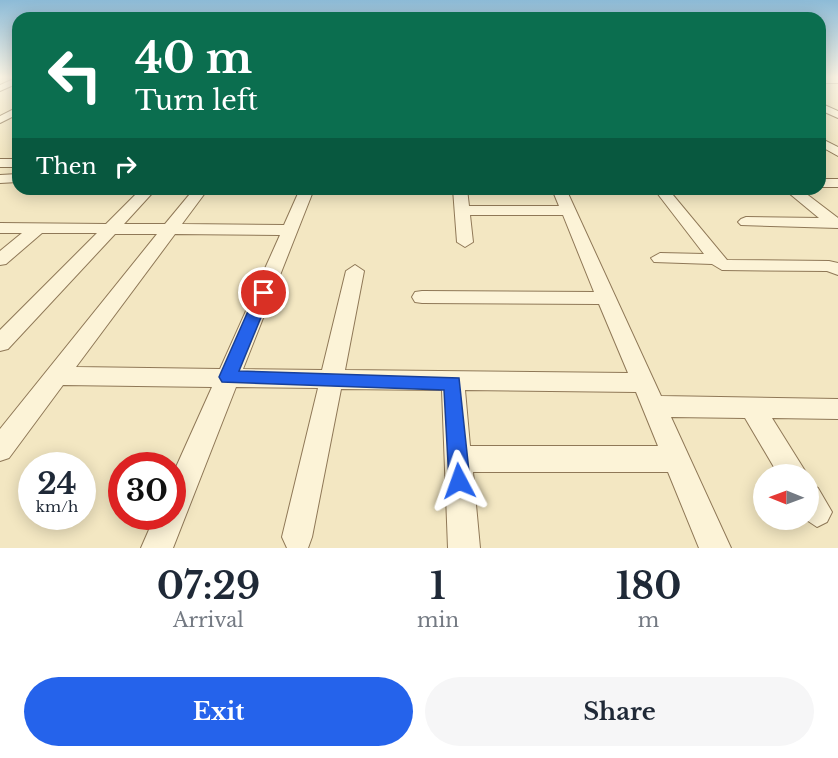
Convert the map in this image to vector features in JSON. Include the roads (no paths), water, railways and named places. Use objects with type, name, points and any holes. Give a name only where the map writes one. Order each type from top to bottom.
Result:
[{"type":"street","points":[[826,139],[838,152]]},
{"type":"street","points":[[0,343],[143,195]]},
{"type":"street","points":[[0,450],[196,195]]},
{"type":"street","points":[[186,478],[305,195]]},
{"type":"street","points":[[461,195],[465,242]]},
{"type":"street","points":[[562,195],[656,406],[715,548]]},
{"type":"street","points":[[665,195],[722,265],[829,266],[838,269]]},
{"type":"street","points":[[799,195],[837,223]]},
{"type":"street","points":[[462,211],[568,210]]},
{"type":"street","points":[[746,222],[837,223]]},
{"type":"street","points":[[0,228],[290,230]]},
{"type":"street","points":[[0,260],[38,228]]},
{"type":"street","points":[[660,258],[717,259]]},
{"type":"street","points":[[297,537],[355,271]]},
{"type":"street","points":[[422,297],[607,298]]},
{"type":"street","points":[[58,376],[331,378],[453,383],[645,383]]},
{"type":"street","points":[[453,383],[464,548]]},
{"type":"street","points":[[656,406],[838,409]]},
{"type":"street","points":[[751,406],[787,464]]},
{"type":"street","points":[[458,459],[678,459]]},
{"type":"street","points":[[157,548],[164,530]]}]
